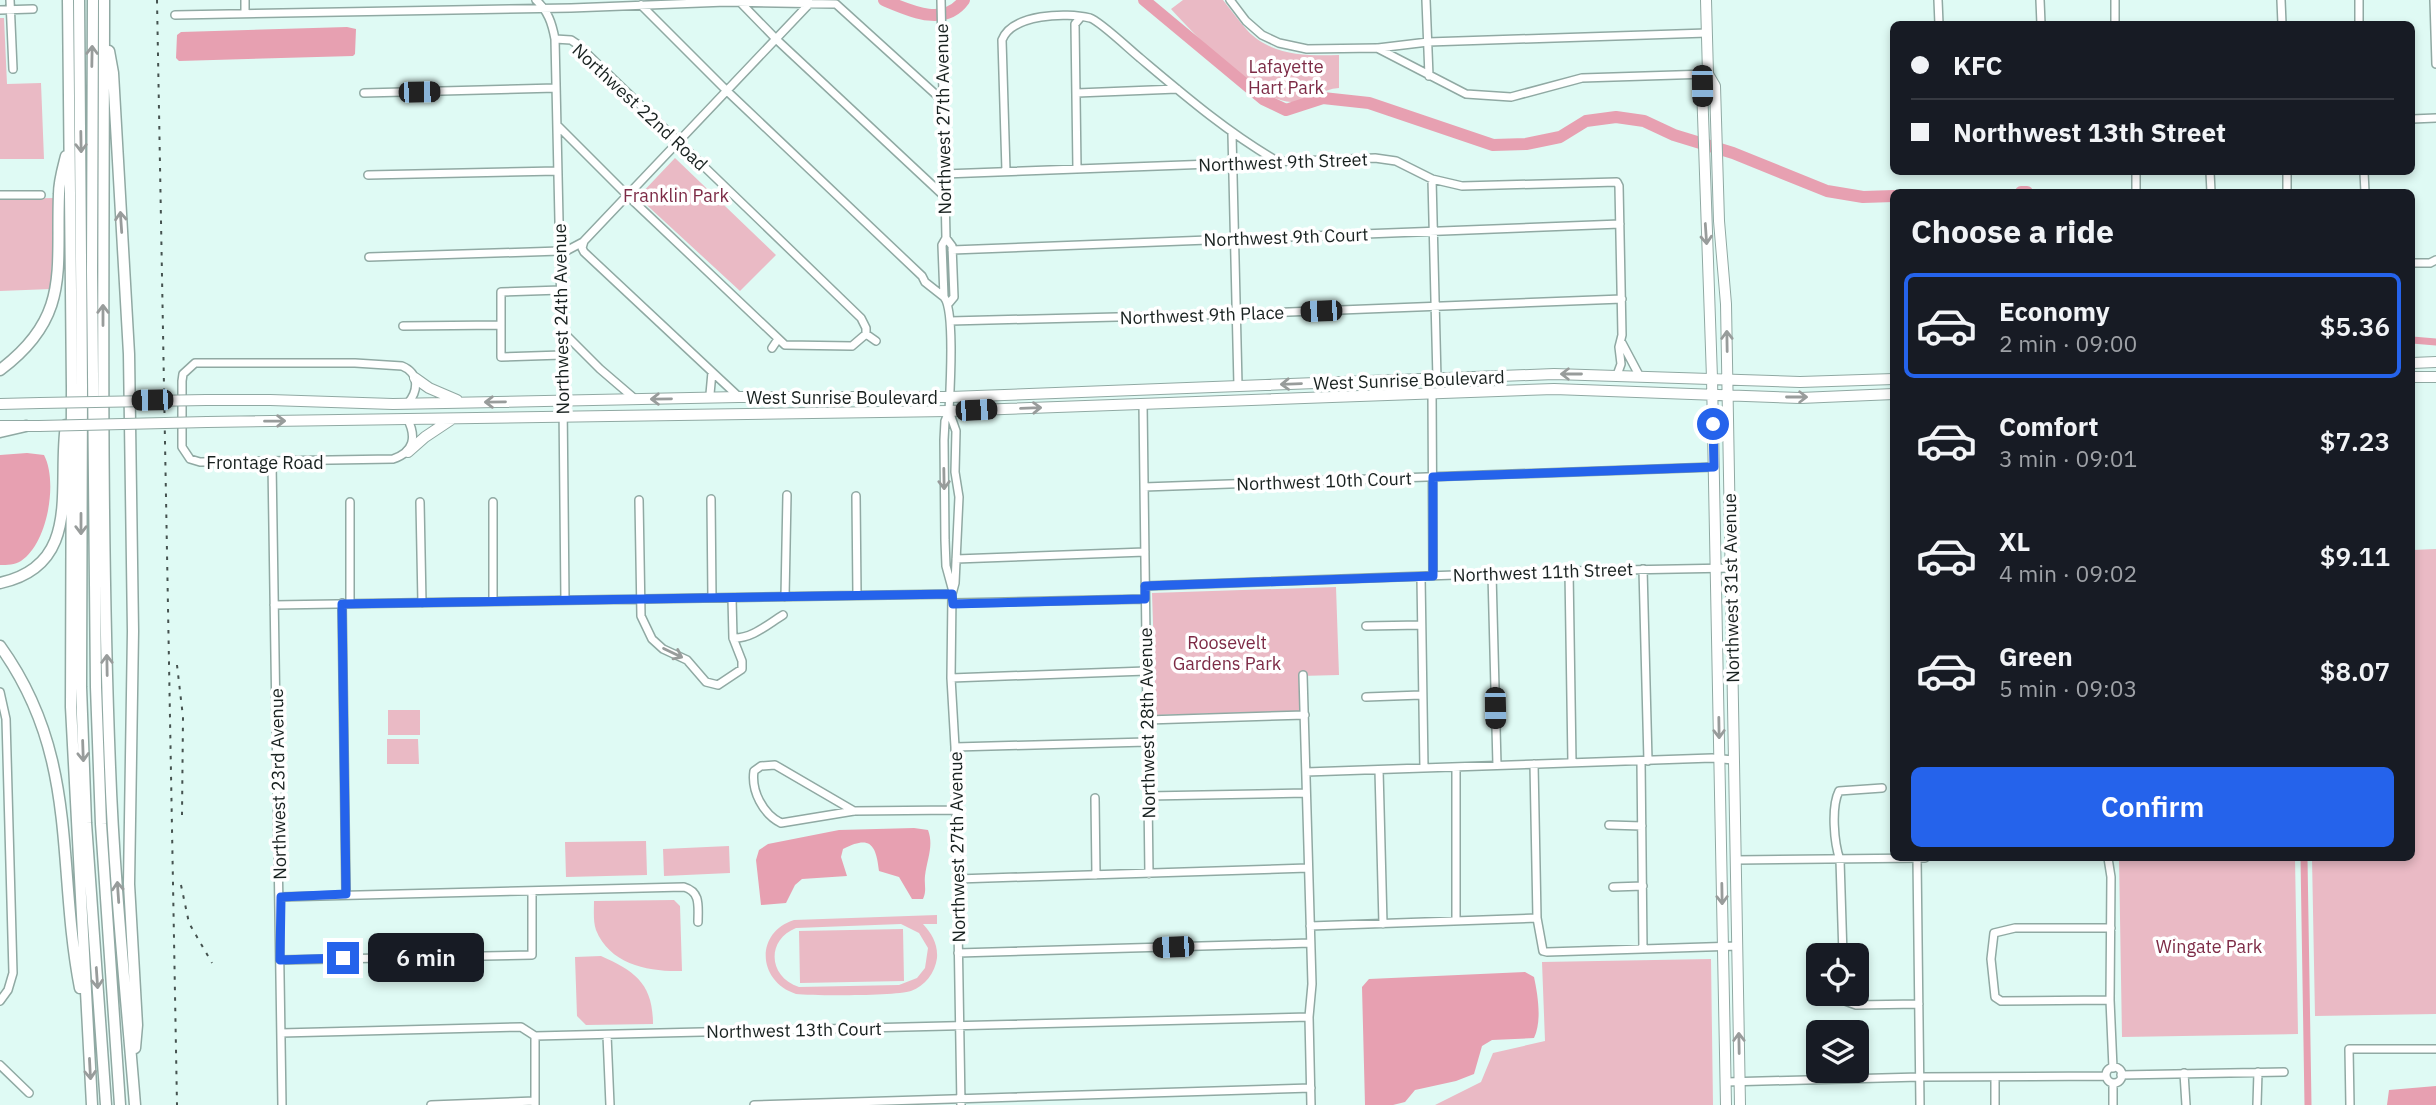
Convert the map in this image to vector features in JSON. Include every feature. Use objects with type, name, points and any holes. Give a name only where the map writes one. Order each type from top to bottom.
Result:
[{"type":"highway","points":[[68,0],[72,730],[92,1105]]},
{"type":"highway","points":[[79,0],[81,687],[86,811],[106,1105]]},
{"type":"highway","points":[[93,0],[92,259],[96,687],[101,824],[120,1105]]},
{"type":"highway","points":[[104,0],[103,345],[107,700],[114,841],[135,1105]]},
{"type":"highway","points":[[104,15],[113,73],[127,314],[133,642],[129,873],[130,932],[137,1025],[133,1083]]},
{"type":"highway","points":[[0,370],[33,338],[47,316],[55,296],[59,271],[59,191],[70,133]]},
{"type":"highway","points":[[0,583],[29,572],[45,556],[57,537],[62,519],[64,441],[72,388]]},
{"type":"highway","points":[[0,432],[26,426]]},
{"type":"highway","points":[[0,646],[34,702],[54,763],[67,863],[75,965],[88,1032]]},
{"type":"main road","name":"Northwest 31st Avenue","points":[[1706,0],[1708,74],[1702,86],[1713,395],[1727,1105]]},
{"type":"main road","name":"Northwest 31st Avenue","points":[[1708,74],[1715,86],[1729,396],[1740,1105]]},
{"type":"main road","points":[[1705,202],[1715,212],[1719,221]]},
{"type":"main road","points":[[2415,363],[2436,362]]},
{"type":"main road","name":"West Sunrise Boulevard","points":[[0,404],[206,400],[464,403],[739,397],[950,397],[1554,374],[1800,382],[1890,379]]},
{"type":"main road","points":[[2415,377],[2436,377]]},
{"type":"main road","points":[[415,378],[437,393],[464,403]]},
{"type":"main road","points":[[1433,392],[1440,384],[1457,378]]},
{"type":"main road","points":[[1417,393],[1433,385],[1437,379]]},
{"type":"main road","points":[[1143,404],[1145,400],[1157,395],[1204,393],[1217,386]]},
{"type":"main road","name":"West Sunrise Boulevard","points":[[0,426],[949,411],[1554,389],[1800,398],[1890,394]]},
{"type":"main road","points":[[408,452],[425,437],[456,417]]},
{"type":"main road","points":[[1721,836],[1736,860]]},
{"type":"street","points":[[10,0],[13,69]]},
{"type":"street","points":[[245,0],[245,13]]},
{"type":"street","name":"Northwest 22nd Road","points":[[536,0],[544,8],[555,38],[571,40],[577,44],[861,318],[866,334]]},
{"type":"street","points":[[1230,0],[1262,35],[1279,43],[1307,49],[1377,48],[1429,42],[1707,33]]},
{"type":"street","points":[[1426,0],[1429,76]]},
{"type":"street","points":[[1938,0],[1939,21]]},
{"type":"street","points":[[2040,0],[2040,21]]},
{"type":"street","points":[[2115,0],[2115,21]]},
{"type":"street","points":[[2281,0],[2282,21]]},
{"type":"street","points":[[2359,0],[2359,21]]},
{"type":"street","points":[[2434,0],[2436,64]]},
{"type":"street","points":[[175,15],[544,8],[687,1],[836,4],[943,102]]},
{"type":"street","name":"Northwest 27th Avenue","points":[[941,1],[946,238],[952,250],[954,297],[947,300]]},
{"type":"street","points":[[740,2],[945,197]]},
{"type":"street","points":[[369,257],[563,251],[584,246],[810,3]]},
{"type":"street","points":[[641,5],[727,91],[922,276],[931,288],[947,300]]},
{"type":"street","points":[[0,10],[33,9]]},
{"type":"street","points":[[1006,170],[1002,40],[1010,27],[1037,17],[1091,18],[1232,134],[1278,162]]},
{"type":"street","points":[[1077,169],[1075,24],[1080,18]]},
{"type":"street","name":"Northwest 24th Avenue","points":[[555,38],[563,251],[561,290],[565,600]]},
{"type":"street","points":[[1377,48],[1466,94],[1511,97],[1582,78],[1708,74]]},
{"type":"street","points":[[364,93],[556,88]]},
{"type":"street","points":[[1077,93],[1177,89]]},
{"type":"street","points":[[2415,119],[2436,118]]},
{"type":"street","points":[[557,125],[781,342]]},
{"type":"street","points":[[1232,134],[1238,385]]},
{"type":"street","name":"Northwest 9th Street","points":[[944,174],[1375,158],[1396,161],[1432,179],[1462,186],[1617,182],[1619,225]]},
{"type":"street","points":[[368,175],[558,171]]},
{"type":"street","points":[[1432,179],[1437,379]]},
{"type":"street","points":[[0,195],[41,195]]},
{"type":"street","points":[[1617,375],[1621,364],[1622,299],[1619,225]]},
{"type":"street","name":"Northwest 9th Court","points":[[952,250],[1619,225]]},
{"type":"street","name":"Northwest 27th Avenue","points":[[946,238],[942,245],[950,321],[950,397],[944,440],[945,540],[946,566],[953,604],[951,678],[956,747],[961,1102]]},
{"type":"street","points":[[584,246],[739,397]]},
{"type":"street","points":[[2415,263],[2430,263],[2436,260]]},
{"type":"street","points":[[922,276],[934,278],[943,272]]},
{"type":"street","points":[[561,290],[501,292],[501,357],[562,355]]},
{"type":"street","name":"Northwest 9th Place","points":[[950,321],[1238,314],[1622,299]]},
{"type":"street","points":[[403,326],[501,325]]},
{"type":"street","points":[[562,331],[600,369],[636,399]]},
{"type":"street","points":[[772,348],[781,342],[852,346],[866,334],[876,341]]},
{"type":"street","points":[[1621,339],[1624,350],[1639,375]]},
{"type":"street","name":"Frontage Road","points":[[408,452],[387,461],[272,463],[200,462],[190,459],[182,447],[182,381],[183,374],[195,363],[266,362],[390,365],[408,369],[415,378]]},
{"type":"street","points":[[706,398],[711,393],[711,372]]},
{"type":"street","points":[[408,403],[415,390],[415,378]]},
{"type":"street","points":[[1433,392],[1433,576]]},
{"type":"street","name":"Northwest 28th Avenue","points":[[1143,404],[1149,874]]},
{"type":"street","name":"Northwest 27th Avenue","points":[[949,411],[956,431],[955,472],[959,497],[955,583],[952,592]]},
{"type":"street","points":[[407,418],[413,434],[408,452]]},
{"type":"street","name":"Northwest 23rd Avenue","points":[[272,463],[281,897],[282,1105]]},
{"type":"street","name":"Northwest 10th Court","points":[[1144,487],[1714,467]]},
{"type":"street","points":[[785,597],[787,495]]},
{"type":"street","points":[[856,496],[857,595]]},
{"type":"street","points":[[711,499],[712,598]]},
{"type":"street","points":[[639,500],[640,616],[652,639],[663,649],[687,660],[703,680],[710,684],[718,685],[742,669],[742,661],[733,638],[732,598]]},
{"type":"street","points":[[346,894],[346,604],[350,502]]},
{"type":"street","points":[[420,502],[422,603]]},
{"type":"street","points":[[493,502],[493,601]]},
{"type":"street","points":[[956,559],[1145,552]]},
{"type":"street","name":"Northwest 11th Street","points":[[1145,586],[1731,568]]},
{"type":"street","points":[[1643,569],[1643,949]]},
{"type":"street","points":[[1569,571],[1572,763]]},
{"type":"street","points":[[1492,574],[1497,765]]},
{"type":"street","points":[[1421,577],[1424,768]]},
{"type":"street","points":[[275,605],[952,592]]},
{"type":"street","points":[[953,604],[1145,599]]},
{"type":"street","points":[[733,638],[752,634],[783,615]]},
{"type":"street","points":[[1366,626],[1421,625]]},
{"type":"street","points":[[951,678],[1146,671]]},
{"type":"street","points":[[1303,675],[1310,926],[1311,1105]]},
{"type":"street","points":[[0,692],[5,719],[13,974],[8,990],[0,1001]]},
{"type":"street","points":[[1366,697],[1421,695]]},
{"type":"street","points":[[1147,720],[1305,715]]},
{"type":"street","points":[[956,747],[1147,742]]},
{"type":"street","points":[[1306,772],[1733,760]]},
{"type":"street","points":[[1534,764],[1537,918],[1543,951],[1738,946]]},
{"type":"street","points":[[854,811],[775,765],[761,766],[754,771],[752,783],[758,799],[772,819],[781,822],[854,811],[957,810]]},
{"type":"street","points":[[1456,767],[1457,921]]},
{"type":"street","points":[[1379,770],[1382,924]]},
{"type":"street","points":[[1843,943],[1835,799],[1839,791],[1882,788]]},
{"type":"street","points":[[1148,796],[1306,793]]},
{"type":"street","points":[[1095,798],[1096,875]]},
{"type":"street","points":[[1609,825],[1642,826]]},
{"type":"street","points":[[1736,860],[1890,859]]},
{"type":"street","points":[[1917,861],[1920,1105]]},
{"type":"street","points":[[2108,861],[2111,877],[2110,1000],[2113,1068]]},
{"type":"street","points":[[957,879],[1308,868]]},
{"type":"street","points":[[1613,887],[1643,886]]},
{"type":"street","points":[[281,897],[684,887],[693,890],[697,896],[698,922]]},
{"type":"street","points":[[280,960],[532,955],[532,891]]},
{"type":"street","points":[[1310,926],[1537,918]]},
{"type":"street","points":[[2110,1000],[2001,1001],[1995,997],[1991,959],[1994,933],[2015,928],[2111,928]]},
{"type":"street","points":[[958,953],[1310,943]]},
{"type":"street","points":[[1869,1005],[1919,1004]]},
{"type":"street","name":"Northwest 13th Court","points":[[281,1032],[521,1027],[535,1036],[607,1035],[1309,1017]]},
{"type":"street","points":[[607,1035],[610,1105]]},
{"type":"street","points":[[431,1105],[535,1103],[535,1036]]},
{"type":"street","points":[[2350,1105],[2349,1049],[2436,1049]]},
{"type":"street","points":[[0,1065],[29,1093]]},
{"type":"street","points":[[2106,1076],[2107,1071],[2113,1068],[2120,1070],[2120,1080],[2113,1083]]},
{"type":"street","points":[[2258,1072],[2258,1105]]},
{"type":"street","points":[[2121,1075],[2284,1072]]},
{"type":"street","points":[[2184,1073],[2186,1105]]},
{"type":"street","points":[[1726,1082],[2106,1076],[2113,1083],[2113,1105]]},
{"type":"street","points":[[1995,1077],[1995,1105]]},
{"type":"street","points":[[754,1105],[961,1102],[1311,1088]]},
{"type":"green space","name":"Lafayette Hart Park","points":[[1183,0],[1223,0],[1247,30],[1257,39],[1278,50],[1339,55],[1339,88],[1293,102],[1279,100],[1263,92],[1228,66],[1171,9]]},
{"type":"green space","points":[[0,18],[4,18],[7,84],[41,83],[44,159],[0,159]]},
{"type":"green space","name":"Franklin Park","points":[[675,158],[776,255],[740,291],[638,197]]},
{"type":"green space","points":[[54,198],[51,289],[0,291],[0,199]]},
{"type":"green space","points":[[2436,549],[2436,1014],[2315,1016],[2312,861],[2415,861],[2415,550]]},
{"type":"green space","name":"Roosevelt Gardens Park","points":[[1336,587],[1339,675],[1300,676],[1301,711],[1156,715],[1152,593]]},
{"type":"green space","points":[[388,710],[420,710],[420,735],[388,735]]},
{"type":"green space","points":[[387,739],[418,739],[419,764],[387,764]]},
{"type":"green space","points":[[646,841],[647,875],[566,877],[565,842]]},
{"type":"green space","points":[[729,846],[730,873],[664,876],[663,849]]},
{"type":"green space","name":"Wingate Park","points":[[2119,861],[2295,861],[2298,1034],[2122,1037]]},
{"type":"green space","points":[[674,900],[680,906],[682,971],[644,968],[621,959],[602,942],[596,930],[594,901]]},
{"type":"green space","points":[[937,915],[937,924],[923,924],[935,944],[936,964],[925,982],[916,989],[902,993],[796,994],[783,988],[774,979],[768,969],[766,957],[772,935],[781,926],[794,920]],"holes":[[[901,924],[919,933],[928,948],[925,968],[917,978],[899,985],[799,987],[781,975],[775,958],[779,941],[796,928]]]},
{"type":"green space","points":[[903,929],[904,981],[800,983],[799,931]]},
{"type":"green space","points":[[601,956],[623,967],[640,981],[650,999],[653,1024],[586,1025],[577,1016],[575,957]]},
{"type":"green space","points":[[1711,959],[1713,1105],[1435,1105],[1481,1082],[1493,1053],[1545,1041],[1542,962]]},
{"type":"shaded area","points":[[347,27],[356,29],[353,56],[179,61],[176,58],[177,35],[181,32]]},
{"type":"shaded area","points":[[0,455],[44,455],[48,466],[48,511],[38,540],[30,552],[19,562],[0,565]]},
{"type":"shaded area","points":[[839,830],[928,830],[930,836],[923,899],[912,899],[899,877],[879,871],[873,848],[860,843],[843,849],[841,857],[847,876],[802,879],[795,885],[786,903],[761,905],[756,860],[759,850],[768,844]]},
{"type":"shaded area","points":[[1525,972],[1534,977],[1537,992],[1539,1016],[1534,1038],[1492,1040],[1482,1046],[1474,1074],[1415,1090],[1405,1102],[1365,1105],[1362,987],[1369,979]]},
{"type":"shaded area","points":[[2436,1086],[2436,1105],[2387,1105],[2389,1090]]},
{"type":"waterway","points":[[884,0],[915,12],[936,15],[956,8],[964,0]]},
{"type":"waterway","points":[[1144,0],[1263,99],[1286,110],[1323,98],[1369,103],[1493,145],[1526,144],[1560,137],[1586,121],[1616,117],[1644,121],[1674,135],[1733,153],[1827,191],[1863,197],[1890,196]]},
{"type":"waterway","points":[[2415,340],[2436,342]]},
{"type":"waterway","points":[[2304,861],[2308,1105]]},
{"type":"railway","points":[[157,0],[177,1105]]},
{"type":"railway","points":[[177,665],[183,717],[182,815]]},
{"type":"railway","points":[[181,885],[189,923],[212,963]]},
{"type":"route","points":[[343,958],[280,960],[281,897],[346,894],[342,604],[952,594],[953,604],[1145,599],[1145,586],[1433,576],[1433,477],[1714,467],[1713,424]]}]
